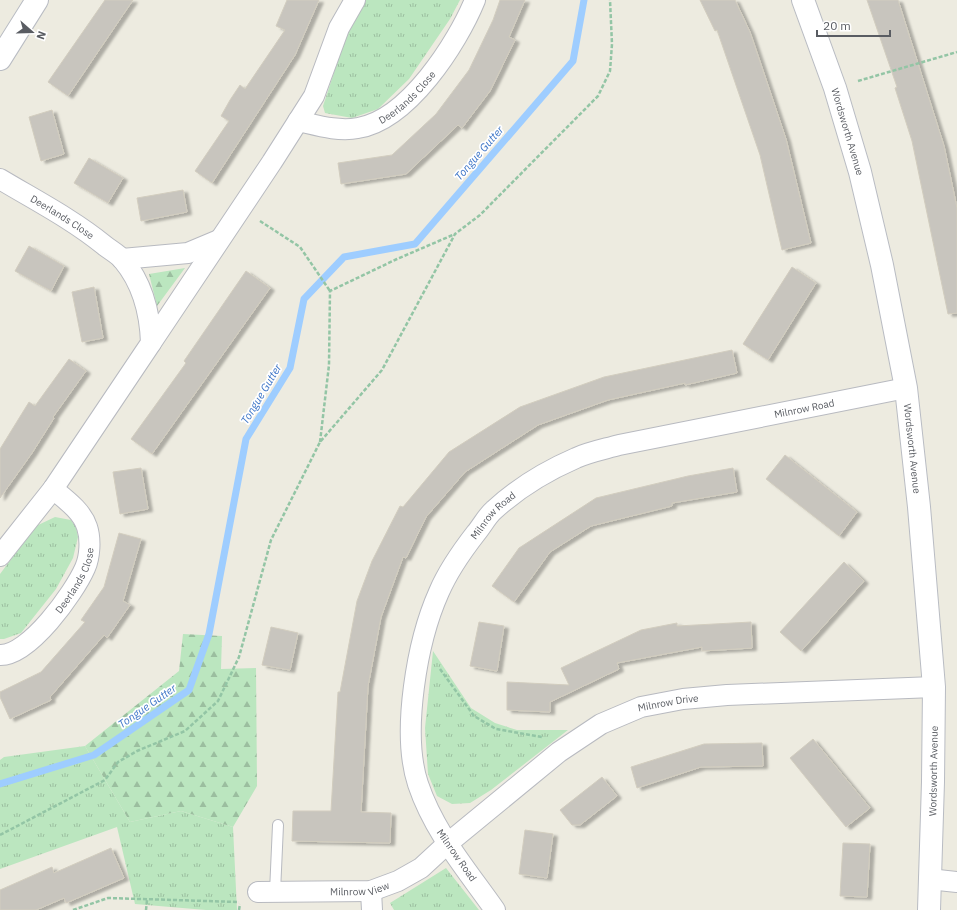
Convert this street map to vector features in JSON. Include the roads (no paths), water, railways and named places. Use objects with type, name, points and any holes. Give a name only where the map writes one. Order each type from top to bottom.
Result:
[{"type":"street","points":[[0,59],[37,0]]},
{"type":"street","points":[[0,556],[53,489],[314,96],[339,28],[355,0]]},
{"type":"street","name":"Deerlands Close","points":[[298,121],[334,128],[358,128],[381,120],[410,99],[443,59],[469,15],[475,0]]},
{"type":"street","name":"Wordsworth Avenue","points":[[803,0],[835,88],[860,172],[877,242],[906,388],[919,506],[934,687],[929,910]]},
{"type":"street","name":"Deerlands Close","points":[[0,179],[88,232],[122,259],[136,280],[146,300],[151,322],[151,343]]},
{"type":"street","points":[[122,259],[188,253],[219,240]]},
{"type":"street","name":"Milnrow Road","points":[[495,910],[447,844],[431,815],[418,783],[410,740],[414,688],[423,644],[439,592],[463,551],[493,511],[529,482],[576,458],[619,445],[906,388]]},
{"type":"street","name":"Deerlands Close","points":[[0,655],[27,644],[49,623],[85,568],[90,542],[87,526],[76,509],[53,489]]},
{"type":"street","name":"Milnrow Drive","points":[[447,844],[559,752],[601,724],[641,707],[683,699],[743,694],[934,687]]},
{"type":"street","name":"Milnrow View","points":[[266,892],[371,901],[398,881],[422,868],[447,844]]},
{"type":"street","points":[[929,879],[957,882]]},
{"type":"lane","points":[[266,892],[278,825]]},
{"type":"waterway","name":"Tongue Gutter","points":[[0,784],[94,755],[189,690],[209,634],[246,439],[290,368],[304,299],[344,257],[415,244],[573,61],[584,0]]}]
